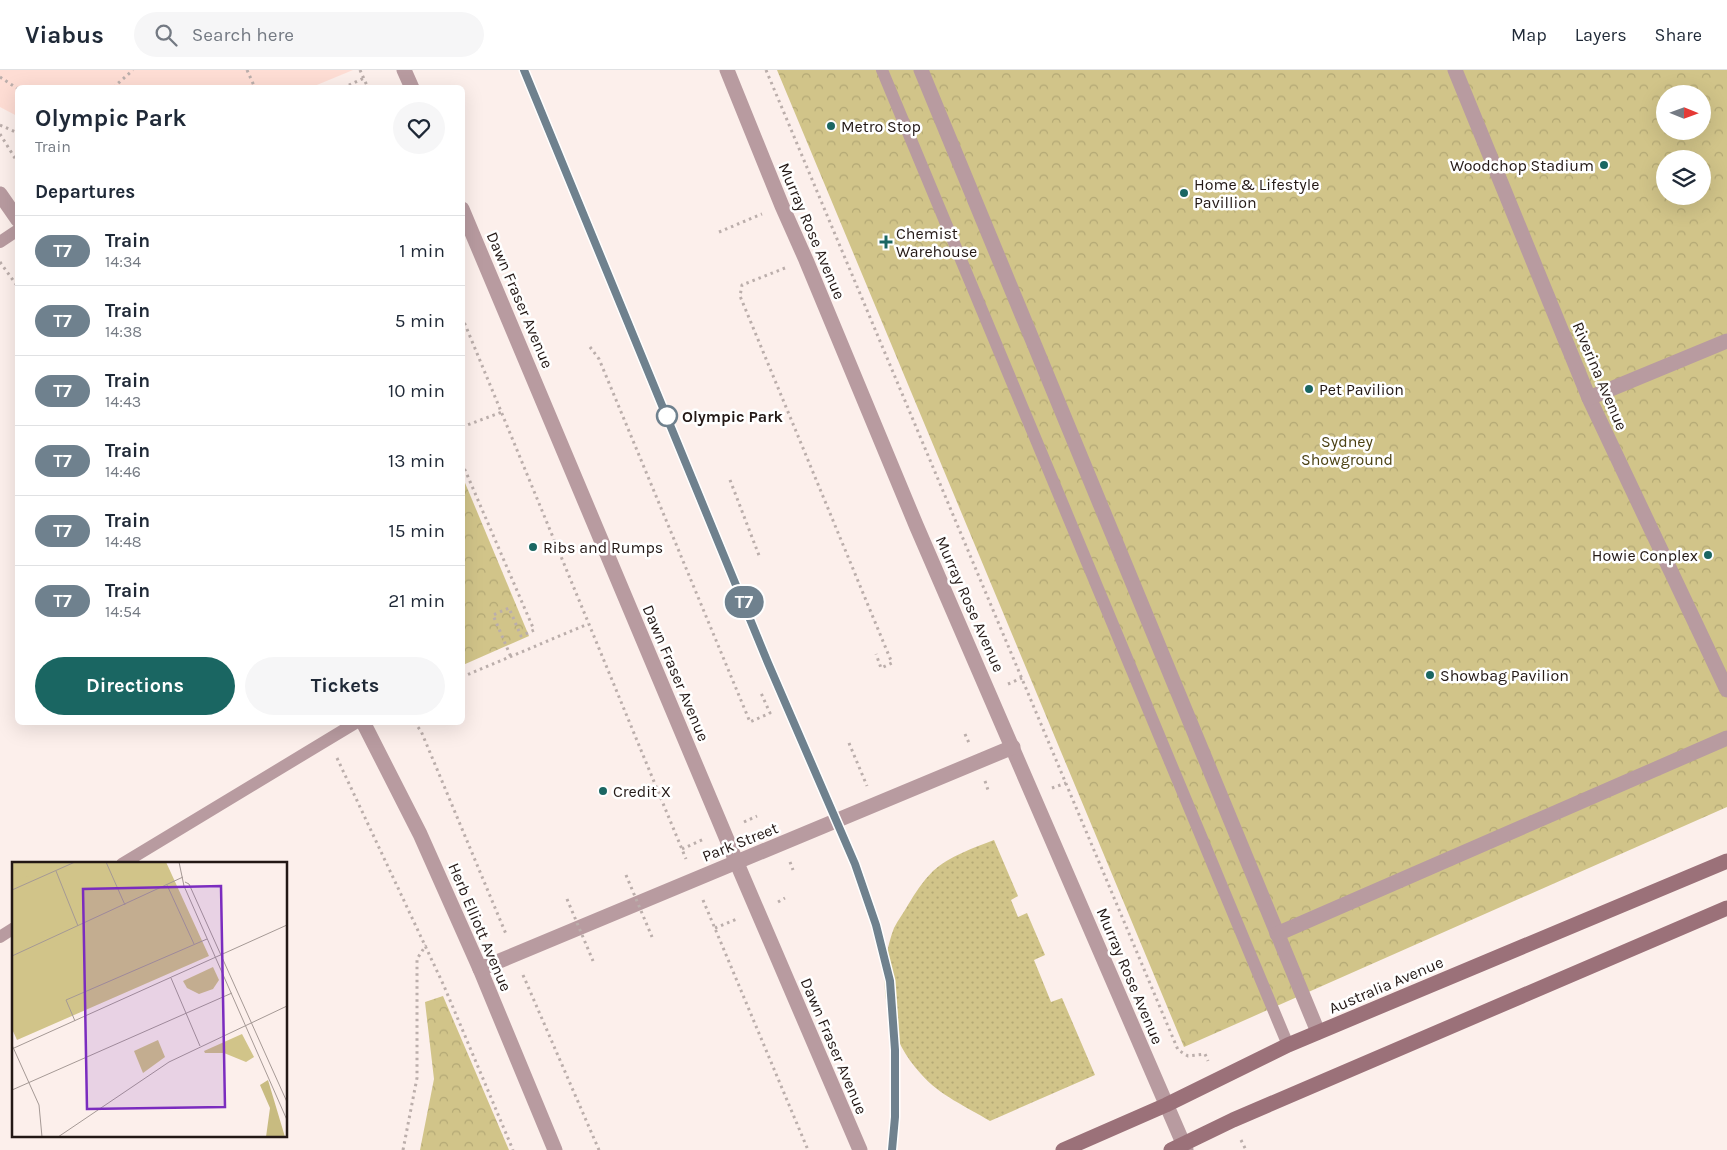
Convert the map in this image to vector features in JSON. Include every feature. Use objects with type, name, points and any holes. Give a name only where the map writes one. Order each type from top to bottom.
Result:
[{"type":"main road","name":"Australia Avenue","points":[[1063,1150],[1166,1105],[1288,1045],[1727,861]]},
{"type":"main road","points":[[1180,1148],[1233,1120],[1727,908]]},
{"type":"street","points":[[404,70],[411,85]]},
{"type":"street","name":"Murray Rose Avenue","points":[[727,70],[916,525],[1166,1105],[1180,1148]]},
{"type":"street","points":[[921,70],[1318,1032]]},
{"type":"street","name":"Riverina Avenue","points":[[1455,70],[1589,398],[1727,690]]},
{"type":"street","points":[[0,194],[15,216]]},
{"type":"street","name":"Dawn Fraser Avenue","points":[[465,216],[736,861],[860,1150]]},
{"type":"street","points":[[1589,398],[1727,341]]},
{"type":"street","name":"Herb Elliott Avenue","points":[[365,725],[420,834],[480,969],[555,1150]]},
{"type":"street","points":[[1277,934],[1727,738]]},
{"type":"street","name":"Park Street","points":[[480,969],[1013,747]]},
{"type":"lane","points":[[882,70],[1288,1045]]},
{"type":"lane","points":[[0,242],[15,232]]},
{"type":"lane","points":[[125,862],[352,725]]},
{"type":"lane","points":[[0,937],[12,929]]},
{"type":"path","points":[[116,85],[133,70]]},
{"type":"path","points":[[247,70],[254,85]]},
{"type":"path","points":[[360,70],[367,85]]},
{"type":"path","points":[[766,70],[1178,1050],[1188,1056],[1205,1054],[1212,1070]]},
{"type":"path","points":[[0,77],[15,87]]},
{"type":"path","points":[[349,85],[364,78]]},
{"type":"path","points":[[0,125],[15,132]]},
{"type":"path","points":[[0,134],[15,157]]},
{"type":"path","points":[[719,232],[782,206]]},
{"type":"path","points":[[806,260],[742,285],[740,296],[892,663],[882,668],[876,654]]},
{"type":"path","points":[[0,262],[15,283]]},
{"type":"path","points":[[465,324],[689,866]]},
{"type":"path","points":[[590,346],[598,359],[750,722],[770,713],[761,693]]},
{"type":"path","points":[[465,426],[502,412]]},
{"type":"path","points":[[465,470],[534,630],[521,636],[509,608],[493,615],[511,657]]},
{"type":"path","points":[[730,480],[760,558]]},
{"type":"path","points":[[465,676],[588,624]]},
{"type":"path","points":[[1014,682],[1022,678]]},
{"type":"path","points":[[416,725],[421,731],[508,938]]},
{"type":"path","points":[[329,740],[426,945],[514,1150]]},
{"type":"path","points":[[849,743],[875,805]]},
{"type":"path","points":[[1057,786],[1066,783]]},
{"type":"path","points":[[682,849],[698,842]]},
{"type":"path","points":[[626,875],[652,937]]},
{"type":"path","points":[[700,892],[808,1150]]},
{"type":"path","points":[[567,899],[593,961]]},
{"type":"path","points":[[715,928],[732,921]]},
{"type":"path","points":[[403,1150],[416,1078],[417,959],[426,945]]},
{"type":"path","points":[[523,975],[599,1150]]},
{"type":"shaded area","points":[[0,70],[353,70],[317,85],[15,85],[15,115],[0,107]]},
{"type":"green space","name":"Sydney Showground","points":[[777,70],[1727,70],[1727,807],[1184,1047]]},
{"type":"green space","points":[[465,483],[529,636],[465,664]]},
{"type":"green space","points":[[994,840],[1018,896],[1011,900],[1018,917],[1027,913],[1045,955],[1034,960],[1051,1002],[1062,998],[1095,1075],[990,1121],[936,1088],[909,1059],[899,1042],[887,1005],[885,966],[894,928],[913,896],[933,871],[946,861]]},
{"type":"green space","points":[[443,996],[509,1150],[420,1150],[434,1079],[425,1002]]},
{"type":"train","name":"T7","points":[[524,70],[768,663],[855,864],[876,925],[890,981],[895,1050],[895,1117],[892,1150]]},
{"type":"place","name":"Metro Stop","points":[[831,126]]},
{"type":"place","name":"Woodchop Stadium","points":[[1604,165]]},
{"type":"place","name":"Home & Lifestyle Pavillion","points":[[1184,193]]},
{"type":"place","name":"Chemist Warehouse","points":[[886,242]]},
{"type":"place","name":"Pet Pavilion","points":[[1309,389]]},
{"type":"place","name":"Olympic Park","points":[[667,416]]},
{"type":"place","name":"Ribs and Rumps","points":[[533,547]]},
{"type":"place","name":"Howie Conplex","points":[[1708,555]]},
{"type":"place","name":"Showbag Pavilion","points":[[1430,675]]},
{"type":"place","name":"Credit X","points":[[603,791]]}]
